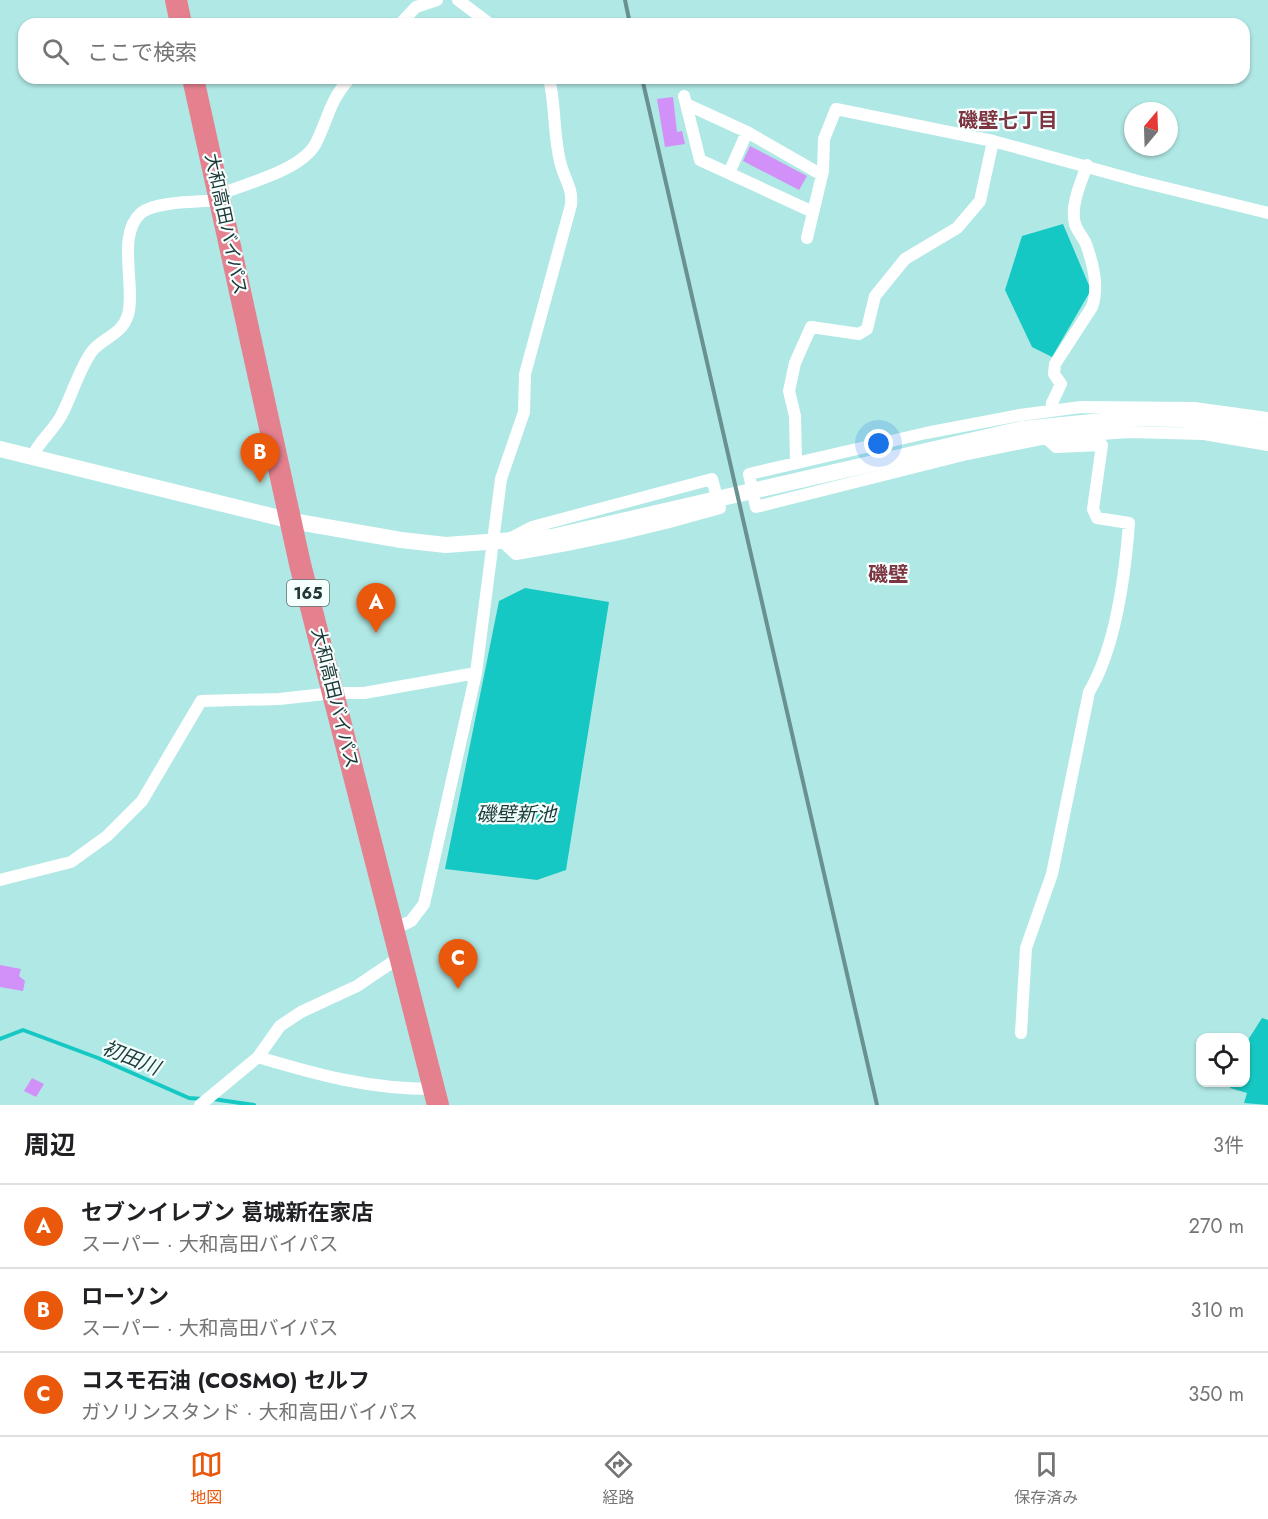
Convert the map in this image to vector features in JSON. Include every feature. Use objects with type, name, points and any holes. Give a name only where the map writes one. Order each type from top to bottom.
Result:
[{"type":"highway","points":[[176,0],[180,18]]},
{"type":"highway","name":"大和高田バイパス","points":[[194,84],[292,521],[436,1097]]},
{"type":"street","points":[[406,18],[416,7],[437,0]]},
{"type":"street","points":[[458,0],[482,18]]},
{"type":"street","points":[[32,457],[38,444],[60,419],[93,351],[119,332],[128,316],[129,238],[137,219],[151,207],[221,197],[300,162],[315,144],[328,109],[346,84]]},
{"type":"street","points":[[394,929],[411,921],[424,904],[476,673],[499,543],[501,479],[524,412],[525,374],[572,199],[572,193],[561,168],[555,141],[550,84]]},
{"type":"street","points":[[813,212],[700,160],[685,100],[822,175]]},
{"type":"street","points":[[807,238],[822,175],[824,140],[836,109],[993,141],[1087,165],[1138,181],[1268,213]]},
{"type":"street","points":[[729,173],[747,132]]},
{"type":"street","points":[[796,462],[795,416],[789,391],[795,363],[811,327],[858,334],[867,329],[875,296],[905,259],[957,228],[980,201],[993,141]]},
{"type":"street","points":[[1051,411],[1052,403],[1061,384],[1054,374],[1054,364],[1092,307],[1096,289],[1086,245],[1075,224],[1074,206],[1087,165]]},
{"type":"street","points":[[1268,418],[1194,408],[1134,405],[1051,411],[938,431],[749,474],[756,507],[967,454],[1046,438],[1128,432],[1204,434],[1268,445]]},
{"type":"street","points":[[0,449],[292,521],[401,540],[446,545],[499,543],[552,537],[1022,429],[1132,418],[1180,419],[1268,432]]},
{"type":"street","points":[[1021,1034],[1026,948],[1052,874],[1089,692],[1099,676],[1112,630],[1127,558],[1129,523],[1097,518],[1093,509],[1102,445],[1056,447],[1046,438]]},
{"type":"street","points":[[712,479],[720,508],[646,530],[573,545],[516,554],[499,543],[532,527],[712,479]]},
{"type":"street","points":[[0,880],[71,862],[107,836],[142,801],[201,701],[279,699],[334,693],[364,693],[476,673]]},
{"type":"street","points":[[200,1105],[258,1057],[280,1026],[301,1012],[357,986],[400,957]]},
{"type":"street","points":[[258,1057],[351,1083],[436,1097]]},
{"type":"water","points":[[1063,224],[1091,290],[1052,357],[1032,347],[1005,290],[1022,236]]},
{"type":"water","name":"磯壁新池","points":[[525,588],[609,602],[566,870],[537,880],[445,869],[499,601]]},
{"type":"water","points":[[1262,1018],[1268,1020],[1268,1105],[1244,1103],[1247,1093],[1230,1088],[1250,1087],[1250,1037]]},
{"type":"building","points":[[673,97],[677,132],[682,131],[685,144],[665,147],[657,99]]},
{"type":"building","points":[[750,146],[807,176],[799,190],[743,161]]},
{"type":"building","points":[[0,965],[21,969],[19,976],[25,981],[23,991],[0,987]]},
{"type":"building","points":[[32,1078],[44,1084],[36,1097],[24,1091]]},
{"type":"waterway","name":"初田川","points":[[0,1039],[23,1030],[98,1058],[189,1098],[203,1099]]},
{"type":"waterway","name":"初田川","points":[[213,1099],[254,1105]]},
{"type":"railway","points":[[625,0],[629,18]]},
{"type":"railway","points":[[643,84],[877,1105]]},
{"type":"place","name":"ローソン","points":[[260,483]]},
{"type":"place","name":"セブンイレブン 葛城新在家店","points":[[376,633]]},
{"type":"place","name":"コスモ石油 (COSMO) セルフ","points":[[458,989]]},
{"type":"district","name":"磯壁七丁目","points":[[1008,120]]},
{"type":"district","name":"磯壁","points":[[888,574]]}]
